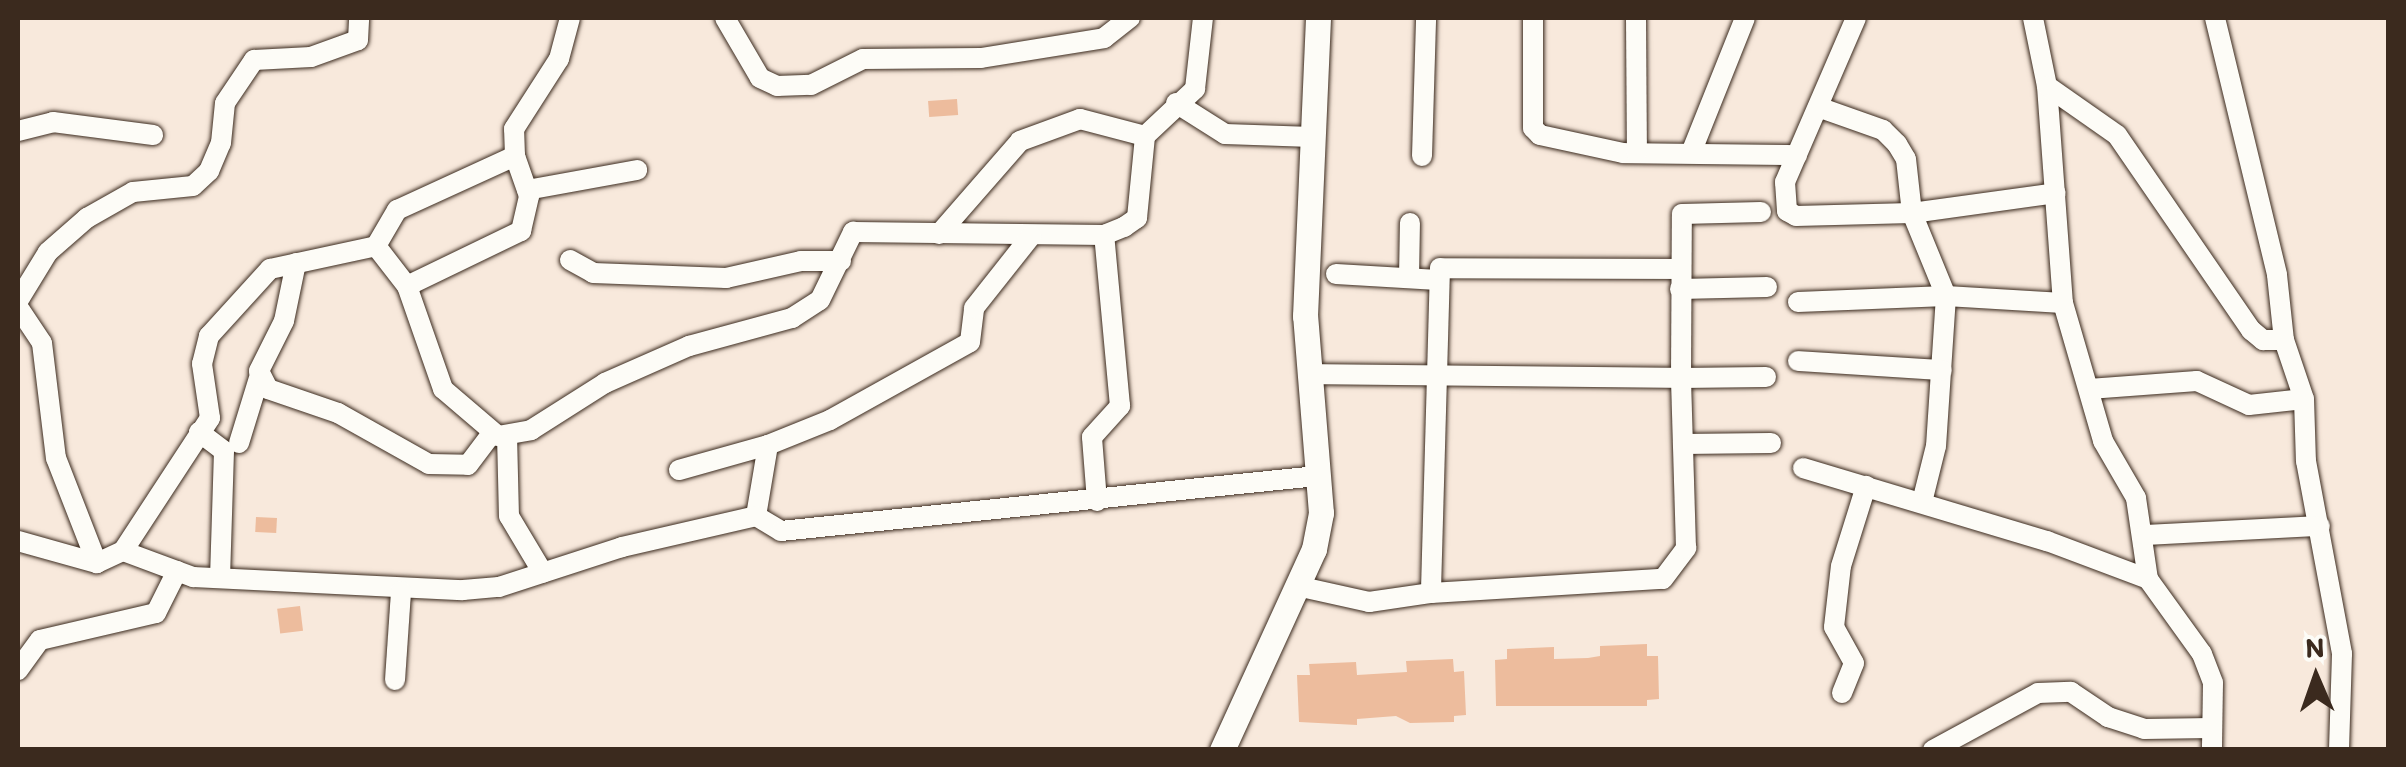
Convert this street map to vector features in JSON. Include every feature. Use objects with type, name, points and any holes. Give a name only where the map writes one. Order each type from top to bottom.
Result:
[{"type":"street","points":[[97,563],[56,458],[42,343],[18,304],[48,252],[86,218],[134,192],[193,186],[210,171],[221,143],[225,103],[254,60],[311,56],[358,40],[359,18]]},
{"type":"street","points":[[407,286],[521,231],[527,190],[515,156],[514,130],[559,59],[570,18]]},
{"type":"street","points":[[725,18],[760,78],[777,86],[811,85],[862,60],[981,58],[1104,38],[1130,18]]},
{"type":"street","points":[[259,378],[268,389],[338,413],[429,464],[468,465],[500,433],[532,430],[604,383],[688,346],[792,318],[820,300],[853,232],[1104,235],[1137,218],[1146,136],[1176,103],[1195,89],[1203,18]]},
{"type":"street","points":[[1222,750],[1297,586],[1321,513],[1305,316],[1318,18]]},
{"type":"street","points":[[1422,156],[1426,18]]},
{"type":"street","points":[[1533,18],[1532,128],[1566,146],[1638,153],[1797,155]]},
{"type":"street","points":[[1636,18],[1638,153]]},
{"type":"street","points":[[1692,153],[1744,18]]},
{"type":"street","points":[[1856,18],[1797,155],[1784,198],[1796,216],[1912,213],[2056,193]]},
{"type":"street","points":[[1933,750],[2038,693],[2071,692],[2108,717],[2144,728],[2212,739],[2213,683],[2202,654],[2148,579],[2146,535],[2136,498],[2103,442],[2063,303],[2047,86],[2033,18]]},
{"type":"street","points":[[2215,18],[2277,274],[2284,340],[2304,398],[2306,461],[2342,654],[2339,750]]},
{"type":"street","points":[[2047,86],[2118,135],[2251,330],[2263,340],[2284,340]]},
{"type":"street","points":[[1176,103],[1225,134],[1312,137]]},
{"type":"street","points":[[1818,107],[1882,130],[1897,144],[1906,158],[1912,213],[1946,296],[1936,446],[1922,502]]},
{"type":"street","points":[[939,234],[1020,141],[1080,119],[1146,136]]},
{"type":"street","points":[[18,131],[53,122],[153,135]]},
{"type":"street","points":[[18,541],[97,563],[123,551],[210,418],[202,364],[209,336],[270,268],[376,246],[397,210],[515,156]]},
{"type":"street","points":[[527,190],[637,170]]},
{"type":"street","points":[[1297,586],[1368,602],[1431,593],[1662,579],[1686,548],[1682,214],[1761,212]]},
{"type":"street","points":[[1409,278],[1410,223]]},
{"type":"street","points":[[1096,501],[1092,438],[1120,406],[1104,235]]},
{"type":"street","points":[[678,470],[768,445],[830,420],[970,342],[974,308],[1031,236]]},
{"type":"street","points":[[376,246],[407,286],[443,389],[500,433],[509,516],[543,573]]},
{"type":"street","points":[[570,260],[593,272],[726,278],[801,261],[842,261]]},
{"type":"street","points":[[239,443],[259,378],[286,314],[296,262]]},
{"type":"street","points":[[1431,593],[1440,268],[1448,264],[1680,278],[1767,288]]},
{"type":"street","points":[[1336,274],[1438,280]]},
{"type":"street","points":[[1798,302],[1946,296],[2063,303]]},
{"type":"street","points":[[1798,361],[1942,370]]},
{"type":"street","points":[[1310,374],[1766,378]]},
{"type":"street","points":[[2089,388],[2197,382],[2249,405],[2304,398]]},
{"type":"street","points":[[198,432],[224,450],[220,578]]},
{"type":"street","points":[[1683,444],[1771,444]]},
{"type":"street","points":[[756,516],[768,445]]},
{"type":"street","points":[[1803,468],[1922,502],[2148,579]]},
{"type":"street","points":[[123,551],[176,571],[220,578],[401,590],[500,587],[756,516],[782,531],[1317,476]]},
{"type":"street","points":[[1842,693],[1854,662],[1834,634],[1839,580],[1866,486]]},
{"type":"street","points":[[2146,535],[2320,526]]},
{"type":"street","points":[[18,670],[40,640],[156,613],[176,571]]},
{"type":"street","points":[[396,680],[401,590]]},
{"type":"building","points":[[957,99],[958,115],[929,117],[928,101]]},
{"type":"building","points":[[256,517],[277,518],[276,533],[255,532]]},
{"type":"building","points":[[300,606],[303,631],[280,634],[277,609]]},
{"type":"building","points":[[1647,644],[1647,656],[1658,656],[1659,699],[1647,700],[1647,706],[1496,706],[1495,660],[1507,659],[1507,649],[1554,647],[1554,659],[1588,658],[1600,656],[1600,646]]},
{"type":"building","points":[[1453,659],[1454,672],[1464,671],[1466,715],[1454,716],[1454,722],[1410,723],[1396,716],[1357,719],[1357,725],[1299,722],[1297,675],[1310,675],[1309,664],[1356,662],[1357,675],[1407,672],[1406,661]]}]
